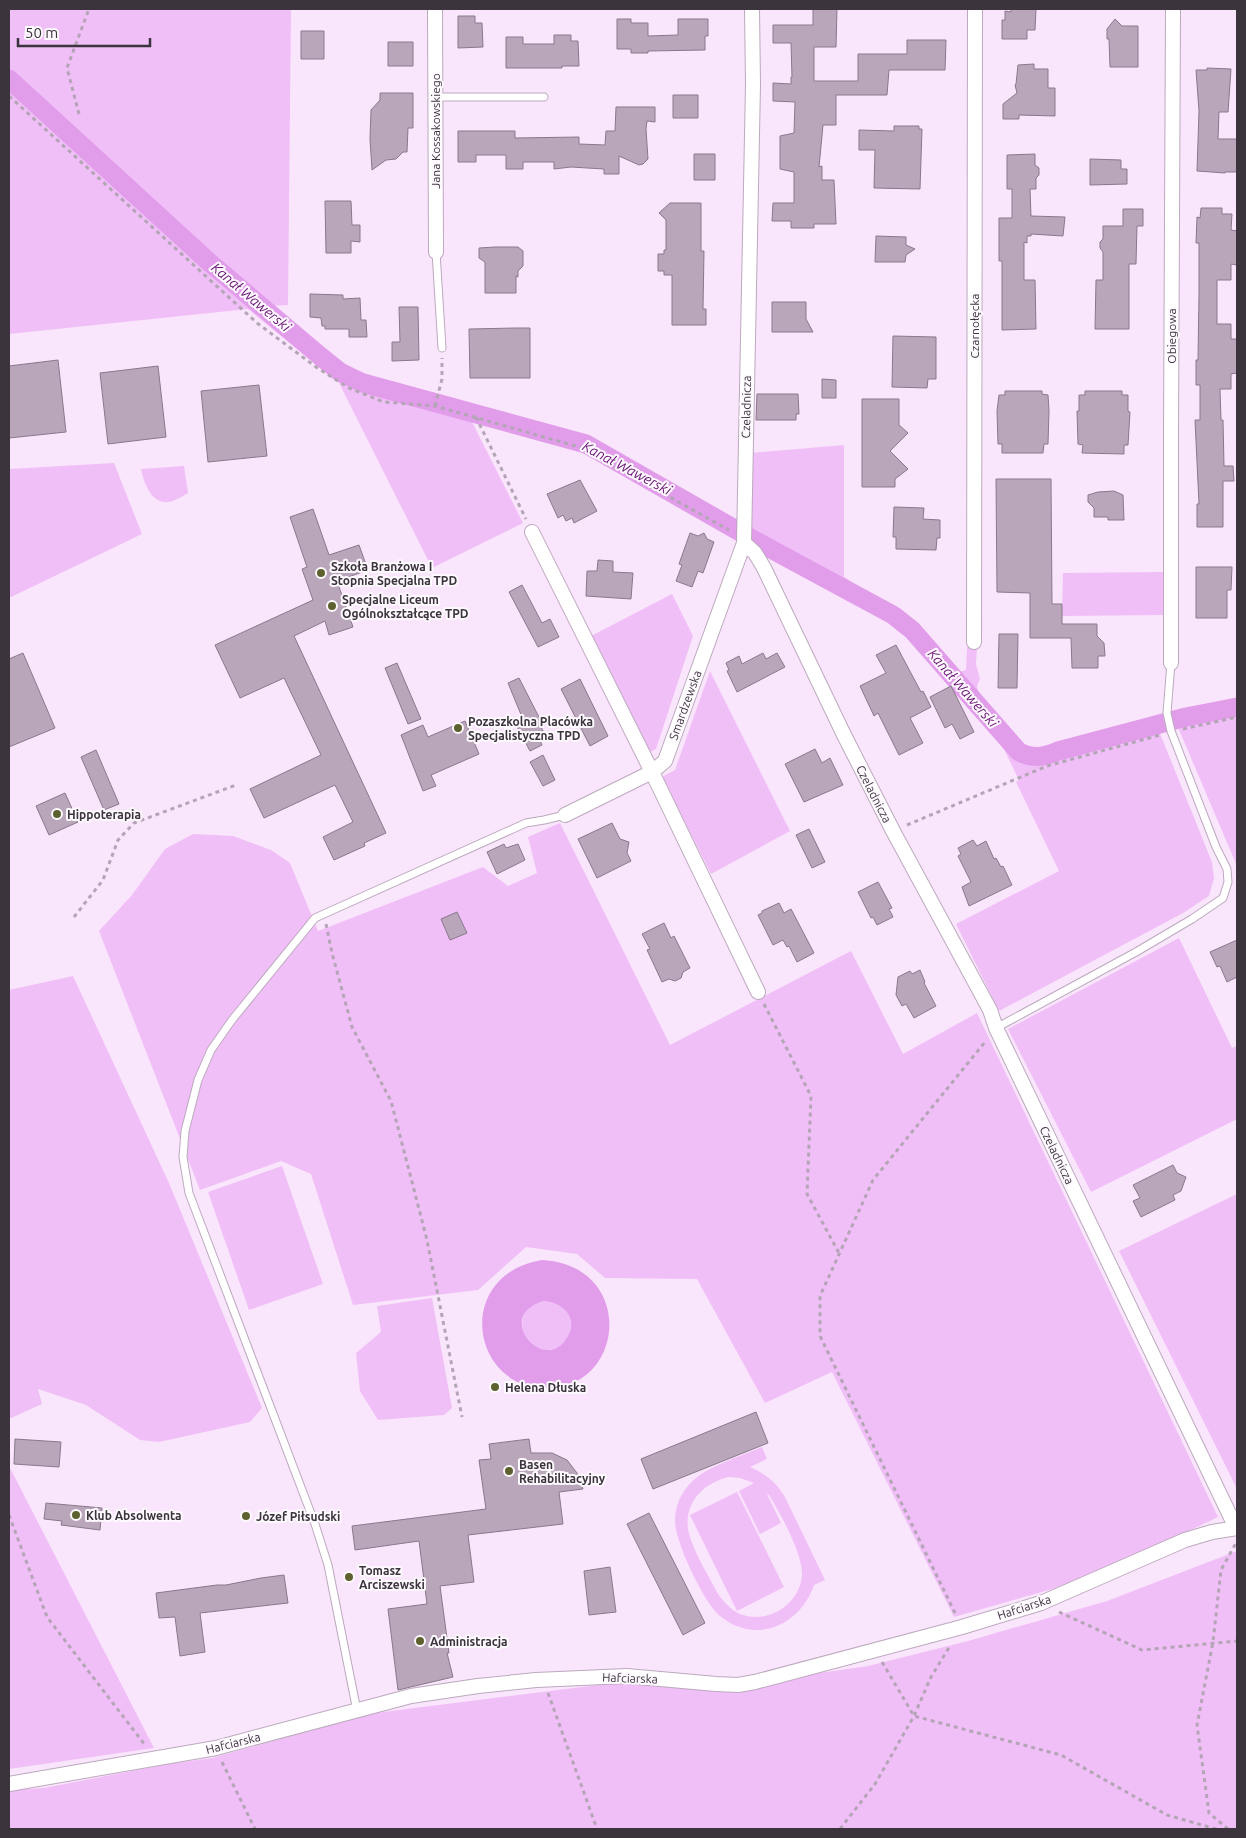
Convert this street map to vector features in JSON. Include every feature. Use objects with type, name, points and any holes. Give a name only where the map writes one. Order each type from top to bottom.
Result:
[{"type":"street","name":"Jana Kossakowskiego","points":[[435,9],[436,252]]},
{"type":"street","name":"Czeladnicza","points":[[752,9],[743,536],[764,568],[844,735],[893,831],[985,1001],[996,1028],[1237,1533]]},
{"type":"street","name":"Czarnołęcka","points":[[974,642],[975,9]]},
{"type":"street","name":"Obiegowa","points":[[1172,663],[1173,9]]},
{"type":"street","points":[[532,532],[652,772],[758,992]]},
{"type":"street","name":"Smardzewska","points":[[565,814],[652,772],[665,761],[743,536]]},
{"type":"street","name":"Hafciarska","points":[[9,1784],[216,1748],[410,1696],[478,1686],[544,1680],[627,1676],[716,1684],[738,1684],[772,1678],[962,1627],[1041,1603],[1185,1540],[1212,1532],[1237,1533]]},
{"type":"lane","points":[[435,97],[544,96]]},
{"type":"lane","points":[[436,252],[442,348]]},
{"type":"lane","points":[[996,1028],[1136,952],[1223,898],[1228,882],[1227,869],[1171,732],[1167,713],[1172,663]]},
{"type":"lane","points":[[357,1711],[328,1565],[315,1524],[189,1193],[183,1157],[185,1131],[191,1104],[198,1080],[211,1050],[232,1020],[315,918],[526,823],[565,814]]},
{"type":"path","points":[[79,114],[67,68],[89,9]]},
{"type":"path","points":[[9,96],[257,323],[316,367],[349,388],[384,402],[435,405],[580,447],[743,536]]},
{"type":"path","points":[[435,405],[442,379],[442,348]]},
{"type":"path","points":[[476,417],[532,532]]},
{"type":"path","points":[[893,831],[1047,766],[1171,732],[1237,717]]},
{"type":"path","points":[[74,917],[104,880],[118,840],[134,823],[236,785]]},
{"type":"path","points":[[324,914],[332,953],[352,1027],[391,1101],[427,1240],[462,1416]]},
{"type":"path","points":[[758,992],[811,1096],[807,1194],[839,1253]]},
{"type":"path","points":[[840,1829],[875,1784],[914,1716],[931,1677],[962,1627],[820,1336],[820,1296],[873,1180],[996,1028]]},
{"type":"path","points":[[9,1515],[47,1617],[156,1759]]},
{"type":"path","points":[[1228,1829],[1209,1813],[1197,1725],[1213,1642],[1221,1570],[1237,1533]]},
{"type":"path","points":[[1041,1603],[1142,1650],[1237,1641]]},
{"type":"path","points":[[876,1650],[914,1716],[1061,1755],[1167,1815],[1216,1829]]},
{"type":"path","points":[[544,1680],[597,1829]]},
{"type":"path","points":[[216,1748],[255,1829]]},
{"type":"shaded area","points":[[9,9],[291,9],[288,305],[270,306],[309,343],[355,371],[461,400],[523,523],[432,568],[339,383],[248,309],[9,334]]},
{"type":"shaded area","points":[[474,405],[593,440],[735,520],[731,533],[578,449],[483,422]]},
{"type":"shaded area","points":[[844,445],[844,577],[918,626],[959,672],[966,670],[967,647],[977,647],[976,664],[980,679],[977,686],[981,700],[1028,749],[1037,752],[1054,748],[1162,716],[1165,728],[1159,731],[1212,862],[1214,878],[1209,896],[1183,913],[999,1011],[956,924],[1059,871],[1016,782],[1019,780],[996,733],[890,620],[770,553],[762,535],[751,528],[750,453]]},
{"type":"shaded area","points":[[114,463],[142,534],[9,598],[9,469]]},
{"type":"shaded area","points":[[184,466],[188,493],[169,502],[157,500],[146,486],[141,469]]},
{"type":"shaded area","points":[[1163,572],[1163,615],[1062,616],[1063,573]]},
{"type":"shaded area","points":[[672,594],[693,636],[656,749],[650,752],[591,636]]},
{"type":"shaded area","points":[[710,671],[790,831],[711,874],[662,777],[675,770]]},
{"type":"shaded area","points":[[1237,698],[1237,866],[1177,725],[1174,713]]},
{"type":"shaded area","points":[[560,823],[670,1045],[851,951],[903,1054],[977,1013],[1218,1517],[1151,1549],[1056,1588],[954,1617],[832,1372],[765,1403],[697,1279],[605,1278],[577,1254],[526,1247],[478,1290],[353,1305],[311,1174],[281,1161],[200,1190],[99,931],[132,895],[165,849],[193,834],[233,836],[271,850],[290,863],[318,931],[483,867],[508,886],[537,873],[528,837]]},
{"type":"shaded area","points":[[1179,938],[1232,1048],[1237,1046],[1237,1119],[1091,1192],[1008,1029]]},
{"type":"shaded area","points":[[73,976],[169,1183],[262,1408],[250,1422],[159,1442],[140,1440],[86,1405],[38,1389],[42,1404],[9,1419],[9,990]]},
{"type":"shaded area","points":[[282,1166],[323,1284],[249,1310],[208,1192]]},
{"type":"shaded area","points":[[1237,1194],[1237,1489],[1119,1251]]},
{"type":"shaded area","points":[[542,1260],[572,1267],[593,1282],[605,1302],[609,1324],[606,1347],[594,1367],[576,1382],[550,1388],[523,1384],[503,1372],[489,1353],[483,1331],[484,1308],[494,1287],[513,1270]],"holes":[[[543,1301],[562,1307],[566,1311],[570,1317],[571,1329],[559,1347],[548,1350],[537,1347],[528,1340],[523,1330],[522,1319],[529,1309]]]},
{"type":"shaded area","points":[[432,1298],[452,1408],[444,1415],[378,1420],[360,1391],[356,1353],[381,1332],[377,1306]]},
{"type":"shaded area","points":[[547,1300],[556,1302],[567,1311],[572,1325],[570,1334],[561,1345],[547,1350],[538,1348],[527,1339],[522,1325],[524,1316],[533,1305]]},
{"type":"shaded area","points":[[762,1447],[767,1459],[750,1467],[770,1479],[782,1492],[825,1580],[814,1585],[798,1611],[787,1620],[775,1627],[761,1630],[747,1629],[734,1625],[713,1609],[685,1557],[676,1531],[675,1521],[680,1498],[695,1479],[712,1468]],"holes":[[[729,1477],[740,1478],[754,1483],[739,1491],[760,1534],[781,1523],[767,1494],[785,1523],[795,1545],[801,1566],[800,1585],[789,1603],[781,1610],[761,1617],[740,1614],[723,1600],[694,1549],[689,1534],[688,1514],[696,1497],[710,1484],[719,1480]]]},
{"type":"shaded area","points":[[9,1466],[154,1748],[9,1769]]},
{"type":"shaded area","points":[[737,1492],[784,1587],[737,1611],[690,1515]]},
{"type":"shaded area","points":[[1237,1551],[1237,1829],[9,1829],[9,1790],[44,1788],[168,1764],[212,1758],[375,1713],[630,1681],[750,1683],[868,1666],[968,1641],[1107,1601]]},
{"type":"building","points":[[813,9],[837,9],[836,47],[814,47],[814,81],[858,81],[858,54],[907,54],[907,40],[946,40],[945,70],[889,70],[887,95],[836,95],[836,125],[823,125],[819,167],[822,166],[822,180],[834,180],[836,224],[814,224],[814,228],[791,228],[791,221],[772,221],[773,203],[794,203],[794,172],[780,169],[780,136],[794,133],[795,102],[773,101],[773,83],[791,84],[792,77],[791,43],[773,43],[773,25],[813,25]]},
{"type":"building","points":[[1011,9],[1036,9],[1035,30],[1027,30],[1027,39],[1002,39],[1002,20],[1005,20],[1005,11],[1011,12]]},
{"type":"building","points":[[458,16],[475,16],[475,23],[482,23],[483,47],[458,48]]},
{"type":"building","points":[[617,19],[631,19],[631,23],[648,23],[648,36],[678,35],[678,19],[708,19],[708,36],[705,36],[705,50],[631,53],[631,49],[617,49]]},
{"type":"building","points":[[1115,19],[1122,26],[1138,26],[1138,67],[1110,67],[1107,29]]},
{"type":"building","points":[[301,31],[324,31],[324,59],[301,59]]},
{"type":"building","points":[[554,35],[571,35],[571,41],[578,41],[579,66],[562,66],[562,68],[506,68],[506,37],[523,37],[523,44],[554,44]]},
{"type":"building","points":[[388,42],[413,42],[413,66],[388,66]]},
{"type":"building","points":[[1034,64],[1034,69],[1048,69],[1048,88],[1055,88],[1055,116],[1019,115],[1019,119],[1003,119],[1003,104],[1017,93],[1015,85],[1018,65]]},
{"type":"building","points":[[1207,68],[1231,69],[1228,112],[1219,112],[1218,139],[1237,139],[1237,172],[1197,171],[1199,111],[1196,70],[1207,70]]},
{"type":"building","points":[[380,93],[413,93],[413,128],[408,128],[407,152],[403,152],[396,159],[386,160],[372,170],[371,110],[380,100]]},
{"type":"building","points":[[673,95],[698,95],[698,118],[673,118]]},
{"type":"building","points":[[616,107],[655,107],[655,122],[647,121],[648,159],[639,165],[619,156],[619,174],[604,174],[604,169],[571,167],[554,169],[554,162],[523,162],[523,169],[506,169],[506,155],[476,155],[476,162],[458,162],[458,131],[515,131],[515,138],[579,137],[579,144],[605,145],[606,131],[615,131]]},
{"type":"building","points":[[894,126],[919,126],[919,129],[922,129],[920,189],[874,188],[875,150],[859,150],[859,130],[894,131]]},
{"type":"building","points":[[694,154],[715,154],[715,180],[694,180]]},
{"type":"building","points":[[1035,154],[1035,165],[1039,168],[1039,175],[1036,178],[1036,189],[1030,189],[1031,216],[1065,217],[1063,236],[1031,234],[1031,236],[1027,236],[1027,243],[1024,242],[1024,280],[1035,280],[1036,329],[1002,330],[1002,261],[999,261],[999,218],[1012,218],[1012,189],[1007,189],[1007,155]]},
{"type":"building","points":[[1090,159],[1121,160],[1121,169],[1127,169],[1127,184],[1090,185]]},
{"type":"building","points":[[325,201],[351,201],[352,225],[360,225],[360,242],[351,241],[351,253],[326,253]]},
{"type":"building","points":[[670,203],[701,203],[701,251],[704,251],[703,309],[706,309],[706,325],[672,325],[672,275],[664,275],[664,271],[658,271],[658,254],[664,254],[664,250],[666,250],[666,220],[659,213]]},
{"type":"building","points":[[1201,208],[1222,208],[1222,214],[1232,214],[1231,230],[1237,231],[1237,265],[1231,264],[1231,280],[1217,280],[1217,324],[1231,324],[1231,339],[1237,339],[1237,373],[1231,374],[1231,389],[1220,389],[1224,466],[1233,466],[1234,481],[1223,481],[1223,527],[1197,527],[1197,504],[1199,504],[1195,420],[1200,420],[1200,385],[1196,385],[1199,243],[1196,243],[1197,217],[1200,218]]},
{"type":"building","points":[[1123,209],[1143,209],[1143,226],[1137,226],[1136,264],[1129,264],[1129,329],[1095,329],[1096,280],[1103,280],[1103,252],[1100,248],[1100,242],[1103,239],[1103,226],[1123,226]]},
{"type":"building","points":[[876,236],[906,237],[906,245],[915,249],[906,255],[905,262],[875,262]]},
{"type":"building","points":[[518,247],[523,251],[523,266],[518,271],[518,277],[516,276],[516,293],[485,293],[485,262],[479,258],[479,248]]},
{"type":"building","points":[[310,294],[343,295],[343,299],[360,298],[361,320],[366,320],[367,337],[349,337],[349,329],[325,329],[325,326],[322,326],[321,318],[310,317]]},
{"type":"building","points":[[772,302],[806,302],[806,319],[813,332],[772,332]]},
{"type":"building","points":[[399,307],[418,307],[419,360],[392,361],[392,342],[400,342]]},
{"type":"building","points":[[530,328],[530,378],[470,378],[469,329]]},
{"type":"building","points":[[893,336],[936,337],[936,379],[928,379],[927,388],[892,387]]},
{"type":"building","points":[[58,360],[66,432],[9,438],[9,366]]},
{"type":"building","points":[[158,366],[166,437],[108,444],[100,373]]},
{"type":"building","points":[[822,379],[836,380],[836,398],[822,398]]},
{"type":"building","points":[[259,385],[267,456],[208,462],[201,391]]},
{"type":"building","points":[[1005,391],[1042,391],[1042,394],[1048,395],[1048,444],[1044,444],[1043,453],[1002,453],[1002,444],[998,444],[997,411],[999,395],[1005,395]]},
{"type":"building","points":[[1085,391],[1122,391],[1122,395],[1128,395],[1128,411],[1130,412],[1128,445],[1124,445],[1124,454],[1082,453],[1083,445],[1078,444],[1077,411],[1079,411],[1079,395],[1085,395]]},
{"type":"building","points":[[757,394],[798,394],[799,414],[796,414],[796,420],[756,420]]},
{"type":"building","points":[[862,399],[899,399],[899,425],[908,433],[890,451],[908,469],[895,479],[895,487],[862,487]]},
{"type":"building","points":[[996,479],[1051,479],[1052,604],[1062,604],[1062,624],[1097,624],[1097,636],[1104,643],[1105,656],[1098,656],[1098,668],[1072,668],[1071,638],[1030,638],[1030,593],[997,592]]},
{"type":"building","points":[[580,480],[597,511],[574,523],[572,518],[566,521],[563,515],[558,518],[547,494]]},
{"type":"building","points":[[1114,491],[1123,495],[1124,520],[1108,520],[1108,517],[1094,517],[1094,508],[1088,502],[1088,495]]},
{"type":"building","points":[[894,507],[924,508],[923,519],[940,520],[940,538],[937,538],[936,550],[896,549],[896,537],[893,537]]},
{"type":"building","points":[[313,509],[329,555],[359,545],[368,570],[337,581],[353,627],[329,635],[325,621],[294,636],[386,833],[364,843],[365,846],[334,860],[323,837],[353,822],[335,785],[264,818],[250,789],[321,755],[284,678],[240,698],[215,645],[313,600],[302,569],[307,567],[290,517]]},
{"type":"building","points":[[690,533],[698,536],[704,533],[707,539],[714,542],[703,573],[698,571],[692,587],[676,581],[682,565],[679,564]]},
{"type":"building","points":[[598,560],[613,561],[613,572],[633,573],[631,599],[586,596],[587,571],[597,571]]},
{"type":"building","points":[[1196,567],[1232,567],[1231,590],[1227,590],[1227,618],[1196,618]]},
{"type":"building","points":[[522,585],[542,623],[550,619],[559,637],[538,647],[509,592]]},
{"type":"building","points":[[999,634],[1018,634],[1017,688],[998,688]]},
{"type":"building","points":[[896,645],[931,707],[910,718],[923,743],[899,755],[878,713],[874,716],[860,686],[886,673],[876,655]]},
{"type":"building","points":[[23,653],[55,728],[9,747],[9,659]]},
{"type":"building","points":[[763,653],[766,659],[777,653],[785,667],[737,692],[727,671],[729,670],[726,663],[739,656],[742,664]]},
{"type":"building","points":[[397,663],[421,719],[408,724],[385,668]]},
{"type":"building","points":[[519,678],[541,721],[539,722],[543,731],[537,734],[542,745],[530,751],[514,721],[522,717],[508,683]]},
{"type":"building","points":[[580,679],[608,736],[590,746],[561,689]]},
{"type":"building","points":[[951,686],[974,732],[960,739],[952,724],[945,728],[930,697]]},
{"type":"building","name":"Pozaszkolna Placówka Specjalistyczna TPD","points":[[465,721],[479,754],[431,775],[436,786],[423,791],[401,735],[423,725],[428,737]]},
{"type":"building","points":[[815,749],[822,763],[830,758],[843,785],[804,802],[785,764]]},
{"type":"building","points":[[96,750],[119,804],[104,810],[81,757]]},
{"type":"building","points":[[543,755],[555,780],[543,786],[530,762]]},
{"type":"building","name":"Hippoterapia","points":[[65,793],[78,822],[49,835],[36,806]]},
{"type":"building","points":[[612,823],[620,839],[629,842],[627,853],[631,861],[597,878],[578,839]]},
{"type":"building","points":[[809,829],[825,862],[812,868],[796,835]]},
{"type":"building","points":[[973,840],[977,846],[986,841],[994,859],[996,858],[1001,867],[1003,866],[1012,885],[969,906],[962,887],[971,882],[958,856],[961,854],[958,848]]},
{"type":"building","points":[[504,844],[506,848],[518,844],[525,860],[497,874],[487,852]]},
{"type":"building","points":[[878,882],[892,908],[889,909],[893,917],[877,925],[873,917],[871,918],[858,892]]},
{"type":"building","points":[[779,903],[784,913],[791,909],[814,953],[797,962],[789,946],[787,947],[783,940],[773,945],[758,915]]},
{"type":"building","points":[[457,912],[467,933],[450,940],[441,919]]},
{"type":"building","points":[[664,923],[671,938],[674,936],[690,968],[683,972],[681,978],[675,981],[669,979],[662,982],[647,950],[650,949],[642,934]]},
{"type":"building","points":[[1237,940],[1237,977],[1227,982],[1220,966],[1217,967],[1210,952]]},
{"type":"building","points":[[920,970],[924,983],[936,1006],[914,1018],[906,1004],[902,1006],[896,995],[898,977],[910,971],[912,974]]},
{"type":"building","points":[[1173,1165],[1177,1173],[1186,1177],[1181,1191],[1173,1195],[1175,1200],[1141,1217],[1133,1201],[1140,1198],[1133,1185]]},
{"type":"building","points":[[756,1412],[768,1443],[653,1489],[641,1459]]},
{"type":"building","points":[[15,1439],[61,1442],[59,1467],[14,1464]]},
{"type":"building","points":[[529,1439],[531,1453],[552,1453],[567,1460],[577,1473],[583,1489],[559,1492],[563,1524],[468,1535],[474,1582],[440,1586],[449,1653],[447,1653],[453,1677],[398,1690],[388,1609],[427,1604],[419,1541],[355,1550],[352,1526],[486,1509],[479,1460],[491,1459],[489,1444]]},
{"type":"building","name":"Klub Absolwenta","points":[[46,1503],[102,1508],[100,1530],[61,1525],[62,1521],[44,1519]]},
{"type":"building","points":[[649,1513],[705,1623],[683,1635],[627,1524]]},
{"type":"building","points":[[610,1567],[616,1612],[589,1615],[584,1571]]},
{"type":"building","points":[[284,1575],[288,1603],[200,1613],[205,1652],[180,1656],[175,1617],[159,1618],[156,1593],[226,1585]]},
{"type":"waterway","name":"Kanał Wawerski","points":[[9,79],[209,262],[340,372],[363,383],[586,444],[754,540],[893,615],[912,630],[1019,752],[1029,756],[1048,755],[1186,717],[1237,707]]},
{"type":"place","name":"Szkoła Branżowa I Stopnia Specjalna TPD","points":[[321,573]]},
{"type":"place","name":"Specjalne Liceum Ogólnokształcące TPD","points":[[332,606]]},
{"type":"place","name":"Pozaszkolna Placówka Specjalistyczna TPD","points":[[458,728]]},
{"type":"place","name":"Hippoterapia","points":[[57,814]]},
{"type":"place","name":"Helena Dłuska","points":[[495,1387]]},
{"type":"place","name":"Basen Rehabilitacyjny","points":[[509,1471]]},
{"type":"place","name":"Klub Absolwenta","points":[[76,1515]]},
{"type":"place","name":"Józef Piłsudski","points":[[246,1516]]},
{"type":"place","name":"Tomasz Arciszewski","points":[[349,1577]]},
{"type":"place","name":"Administracja","points":[[420,1641]]}]
